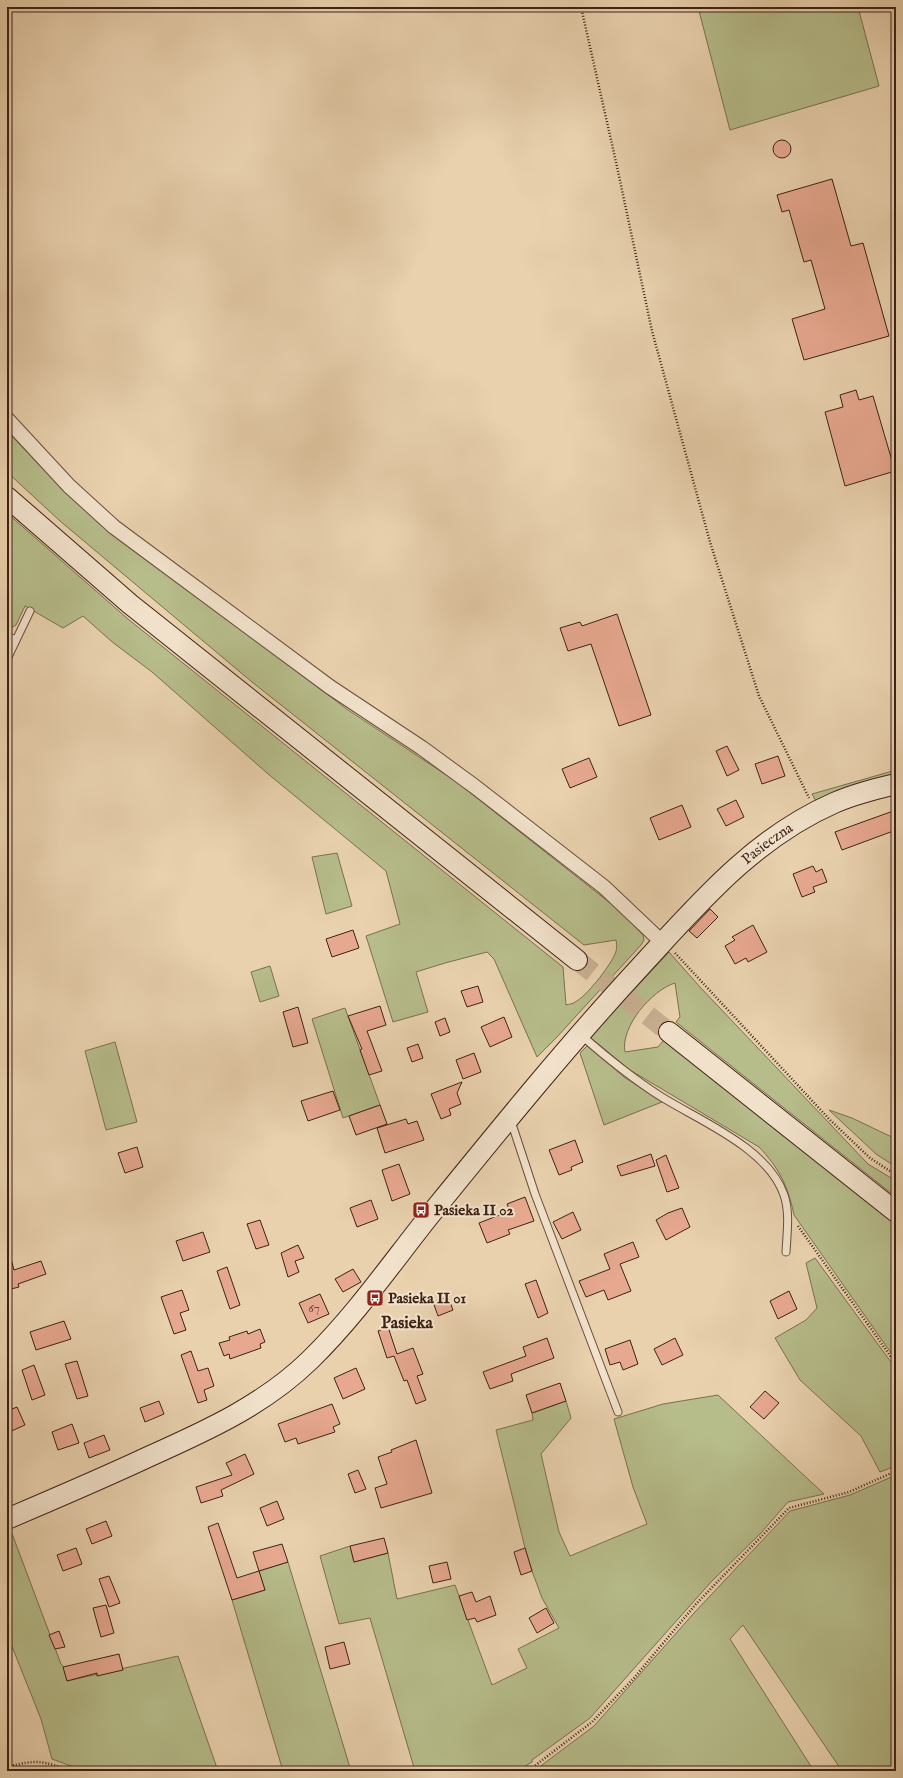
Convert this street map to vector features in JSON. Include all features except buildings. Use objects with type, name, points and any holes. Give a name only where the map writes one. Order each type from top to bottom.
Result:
[{"type":"street","points":[[7,419],[69,486],[114,527],[330,687],[434,756],[474,786],[604,887],[662,942]]},
{"type":"street","points":[[7,497],[130,604],[577,960]]},
{"type":"street","name":"Pasieczna","points":[[7,1519],[118,1471],[218,1425],[282,1384],[310,1360],[351,1316],[509,1117],[662,942],[708,894],[753,852],[776,834],[814,812],[851,796],[896,784]]},
{"type":"street","points":[[669,1032],[896,1212]]},
{"type":"lane","points":[[7,659],[30,611]]},
{"type":"lane","points":[[7,636],[16,640]]},
{"type":"lane","points":[[580,1034],[620,1069],[660,1096],[747,1148],[770,1169],[784,1193],[787,1206],[786,1252]]},
{"type":"lane","points":[[509,1117],[535,1194],[618,1412]]},
{"type":"path","points":[[581,7],[652,331],[710,542],[759,696],[814,812]]},
{"type":"path","points":[[662,942],[672,950],[830,1120],[870,1158],[896,1175]]},
{"type":"path","points":[[787,1206],[792,1218],[896,1364]]},
{"type":"path","points":[[528,1771],[592,1722],[634,1678],[696,1604],[789,1508],[848,1492],[896,1471]]},
{"type":"path","points":[[7,1767],[26,1762],[44,1762],[72,1771]]},
{"type":"green space","points":[[698,7],[858,7],[879,86],[730,130]]},
{"type":"green space","points":[[7,431],[52,478],[89,513],[348,710],[454,780],[619,910],[643,935],[644,940],[641,945],[537,1057],[494,959],[487,952],[416,972],[428,1012],[393,1022],[366,936],[400,924],[386,871],[267,773],[152,672],[111,641],[83,616],[63,628],[25,606],[16,625],[11,628],[7,628],[7,513],[128,619],[563,967],[566,1005],[580,999],[602,974],[615,954],[616,940],[584,945],[252,682],[60,521],[7,472]]},
{"type":"green space","points":[[896,770],[896,777],[817,803],[812,794]]},
{"type":"green space","points":[[337,853],[352,906],[326,914],[312,857]]},
{"type":"green space","points":[[669,952],[700,987],[868,1164],[896,1181],[896,1197],[676,1022],[680,1017],[675,983],[657,993],[640,1011],[627,1032],[625,1052],[658,1047],[664,1040],[896,1223],[896,1360],[794,1215],[789,1195],[782,1178],[772,1162],[759,1147],[630,1070],[590,1037]]},
{"type":"green space","points":[[270,966],[279,996],[260,1002],[251,972]]},
{"type":"green space","points":[[345,1008],[380,1105],[343,1118],[312,1019]]},
{"type":"green space","points":[[115,1042],[137,1122],[106,1130],[85,1051]]},
{"type":"green space","points":[[587,1046],[624,1077],[662,1102],[604,1125],[580,1053]]},
{"type":"green space","points":[[829,1110],[852,1118],[896,1139],[896,1167],[876,1154]]},
{"type":"green space","points":[[815,1258],[896,1369],[896,1466],[880,1472],[861,1436],[800,1380],[775,1338],[806,1320],[817,1308],[806,1263]]},
{"type":"green space","points":[[718,1395],[824,1494],[788,1502],[761,1533],[711,1582],[590,1718],[532,1760],[532,1762],[517,1771],[415,1771],[370,1618],[339,1624],[320,1556],[350,1546],[354,1562],[388,1553],[397,1599],[455,1585],[492,1685],[527,1668],[518,1649],[559,1628],[542,1598],[532,1571],[496,1430],[533,1420],[532,1413],[566,1401],[571,1418],[541,1454],[559,1532],[570,1556],[647,1524],[633,1487],[614,1419],[663,1404]]},
{"type":"green space","points":[[896,1475],[896,1771],[842,1771],[743,1625],[730,1639],[814,1771],[534,1771],[594,1726],[694,1613],[790,1511],[850,1495]]},
{"type":"green space","points":[[11,1531],[63,1666],[67,1681],[178,1656],[218,1771],[85,1771],[52,1759],[41,1719],[7,1634],[7,1533]]},
{"type":"green space","points":[[288,1562],[351,1771],[283,1771],[232,1600],[265,1590],[259,1571]]},
{"type":"green space","points":[[382,1767],[411,1771],[375,1771]]},
{"type":"tunnel","points":[[577,960],[669,1032]]},
{"type":"place","name":"Pasieka II 02","points":[[421,1210]]},
{"type":"place","name":"Pasieka II 01","points":[[375,1298]]},
{"type":"district","name":"Pasieka","points":[[407,1323]]}]
